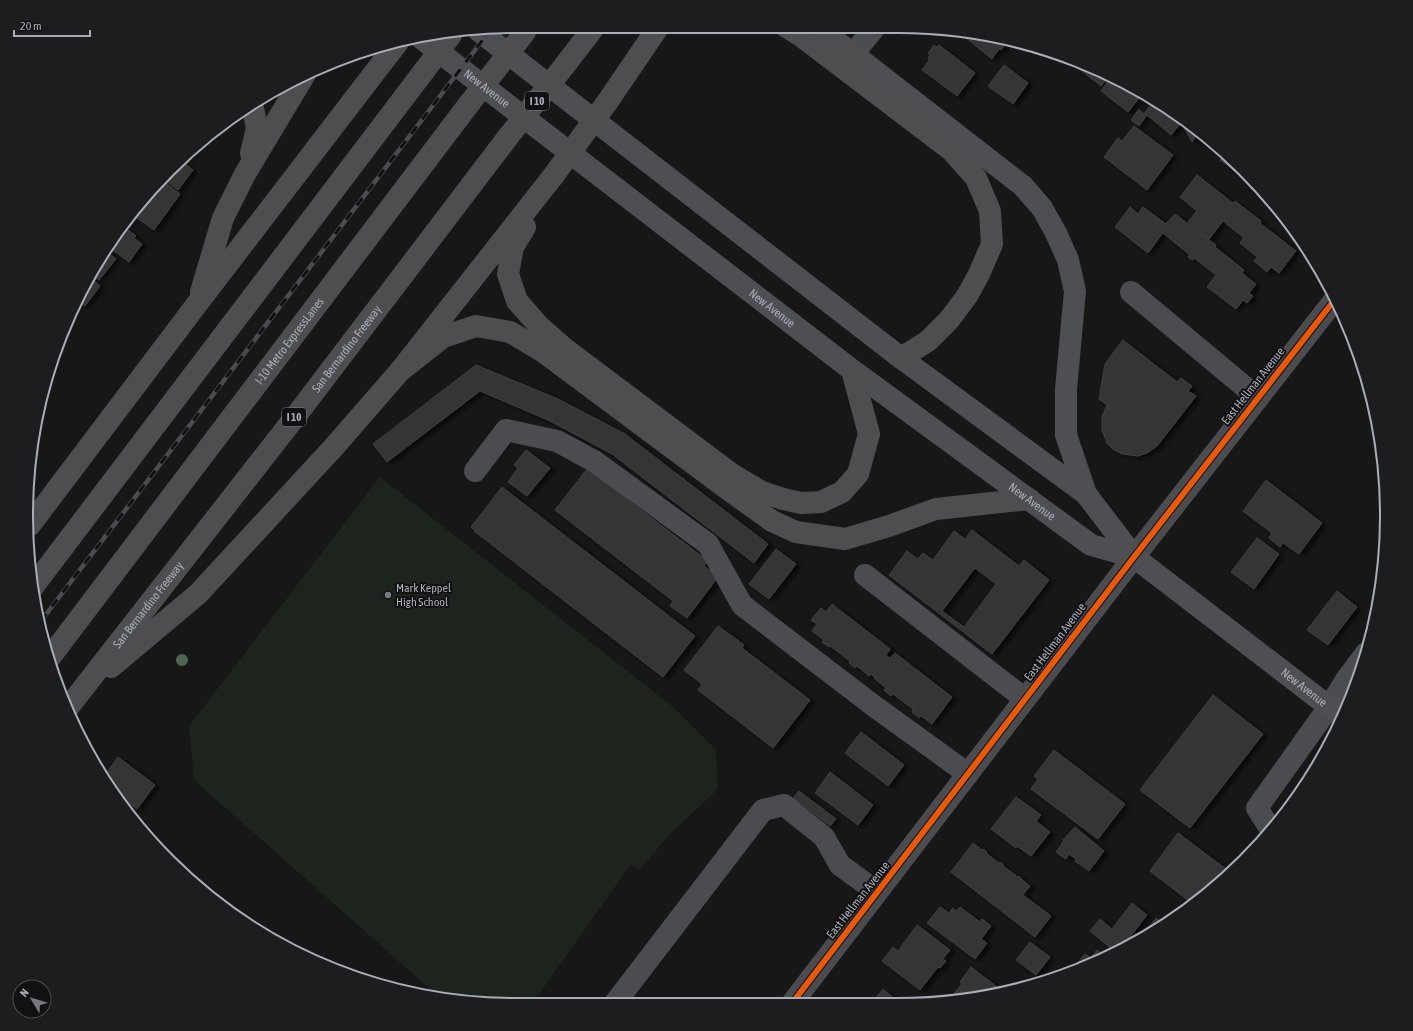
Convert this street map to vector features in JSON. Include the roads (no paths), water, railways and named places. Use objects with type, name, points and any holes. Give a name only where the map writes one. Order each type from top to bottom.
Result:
[{"type":"highway","name":"I-10 Metro ExpressLanes","points":[[53,653],[524,33]]},
{"type":"highway","name":"San Bernardino Freeway","points":[[72,702],[590,33]]},
{"type":"highway","points":[[72,702],[198,594],[333,448],[400,371],[554,174],[624,79],[655,33]]},
{"type":"highway","points":[[624,79],[667,33]]},
{"type":"highway","points":[[796,33],[951,150],[976,178],[990,211],[992,244],[979,274],[967,296],[948,320],[928,341],[901,358]]},
{"type":"highway","points":[[825,33],[853,54]]},
{"type":"highway","points":[[37,581],[448,38]]},
{"type":"highway","points":[[33,521],[392,49]]},
{"type":"highway","points":[[197,304],[223,218],[245,174],[298,85]]},
{"type":"highway","points":[[245,174],[257,128],[253,110]]},
{"type":"highway","points":[[554,174],[513,246],[508,274],[517,301],[539,326],[564,348],[733,474],[762,492],[801,503],[821,502],[842,492],[858,474],[869,434],[852,370]]},
{"type":"highway","points":[[400,371],[443,337],[476,326],[510,332],[542,351],[772,521],[796,532],[846,539],[889,526],[936,509],[1029,499]]},
{"type":"main road","name":"New Avenue","points":[[483,34],[901,358],[1086,494],[1134,557],[1335,712]]},
{"type":"main road","name":"New Avenue","points":[[425,41],[852,370],[1091,545],[1134,557]]},
{"type":"main road","points":[[853,54],[1023,186],[1042,208],[1056,233],[1068,260],[1075,291],[1066,389],[1066,435],[1086,494]]},
{"type":"street","points":[[853,54],[870,33]]},
{"type":"street","points":[[1131,292],[1258,398]]},
{"type":"street","name":"East Hellman Avenue","points":[[796,998],[1134,557],[1331,304]]},
{"type":"street","points":[[475,471],[506,430],[557,441],[594,460],[708,544],[742,605],[874,706],[968,774]]},
{"type":"street","points":[[865,575],[1025,699]]},
{"type":"street","points":[[1268,825],[1257,808],[1335,712],[1348,677],[1355,667]]},
{"type":"street","points":[[619,998],[763,810],[784,805],[824,837],[840,865],[877,892]]},
{"type":"railway","points":[[44,617],[487,34]]},
{"type":"place","name":"Mark Keppel High School","points":[[388,595]]}]
